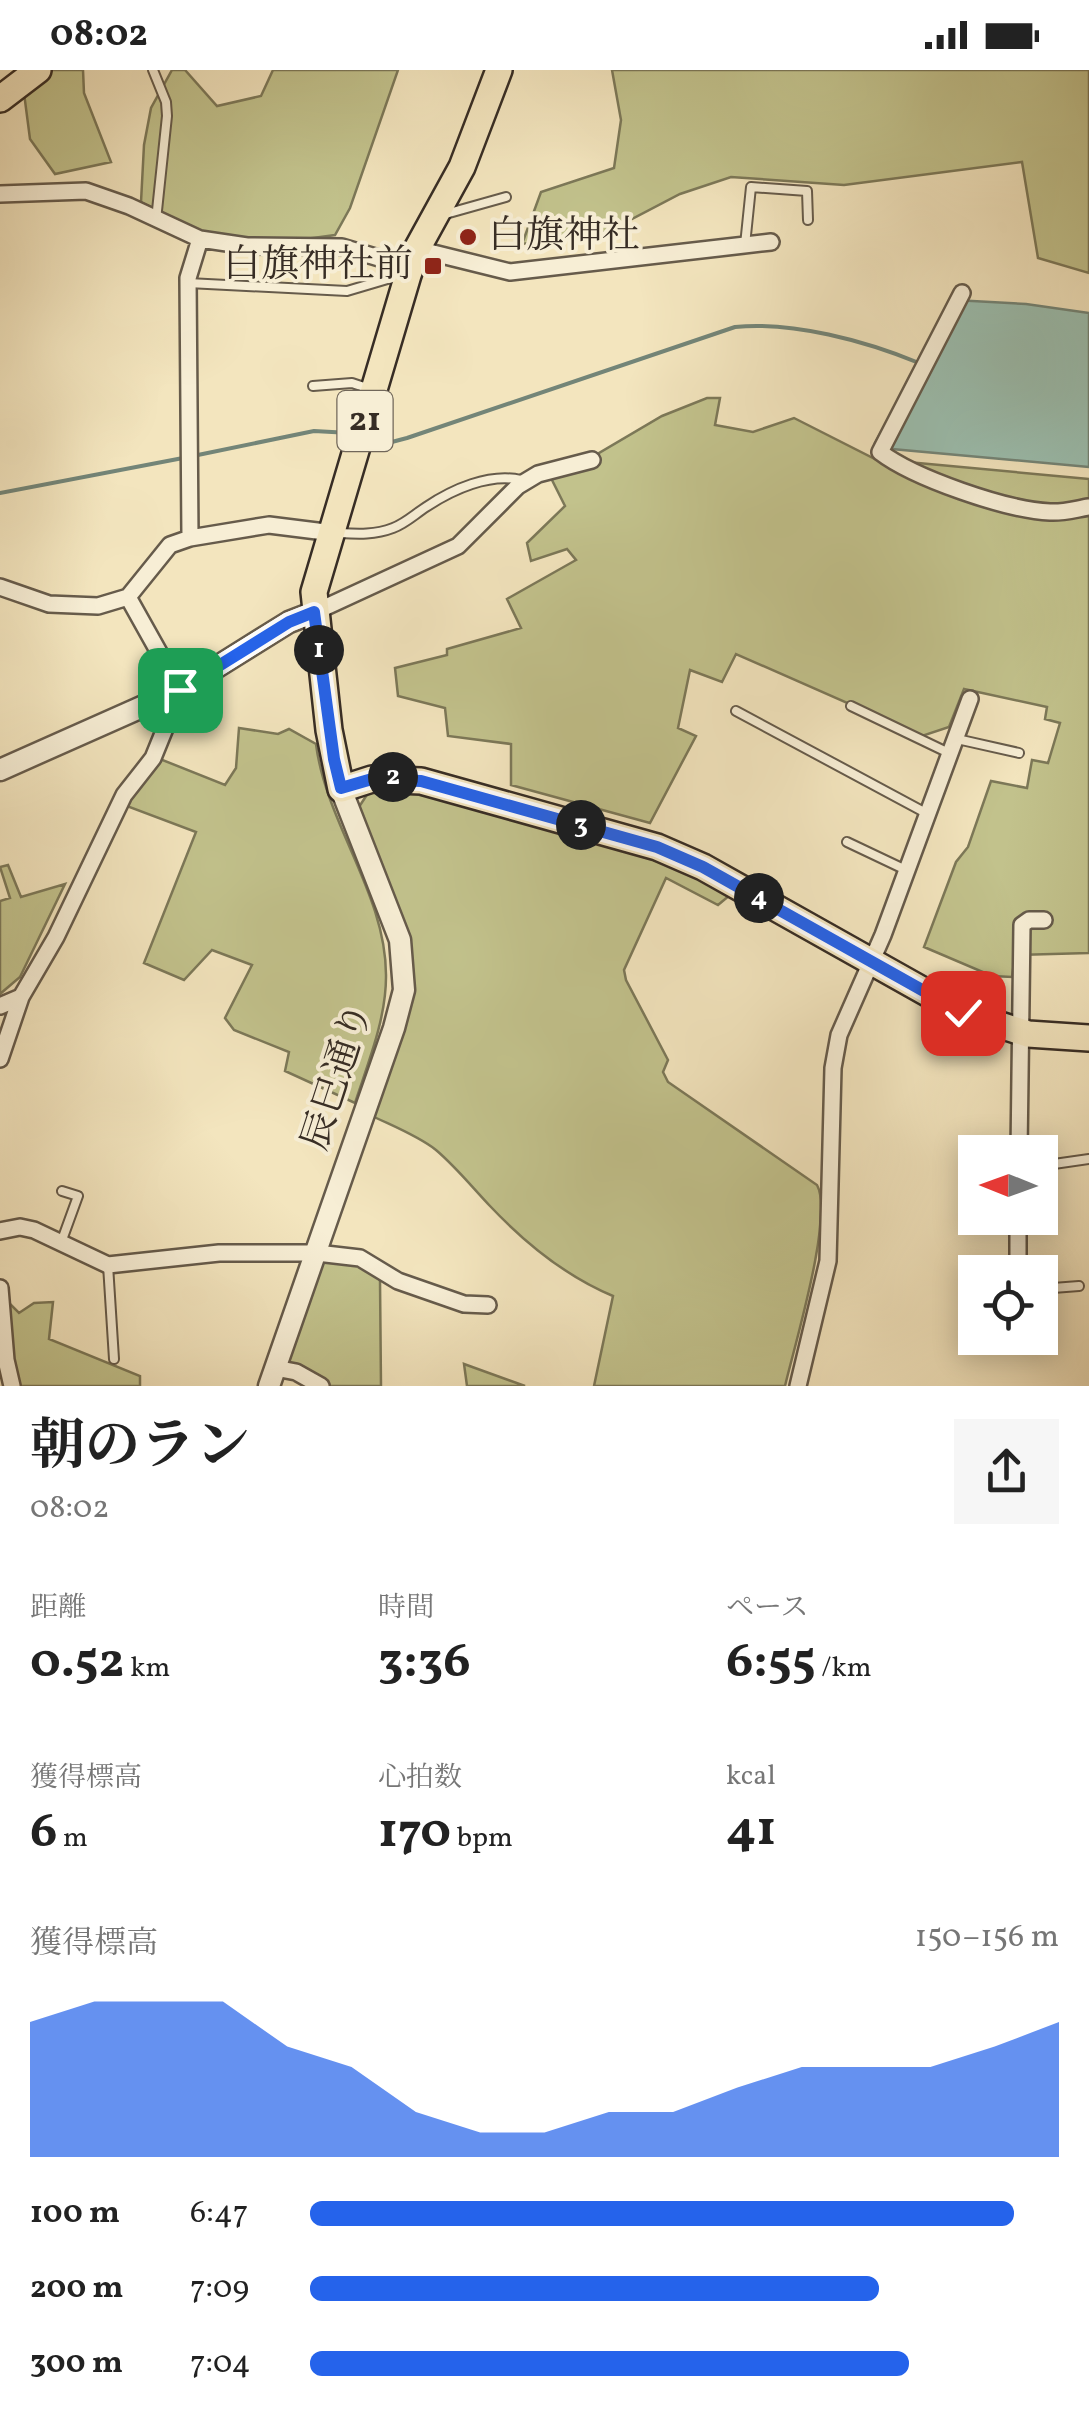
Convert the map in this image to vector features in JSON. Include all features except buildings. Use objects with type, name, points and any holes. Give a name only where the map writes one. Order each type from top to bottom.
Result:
[{"type":"main road","points":[[0,100],[38,70]]},
{"type":"main road","name":"21","points":[[341,788],[314,592],[413,260],[462,167],[498,70]]},
{"type":"main road","points":[[341,788],[372,779],[421,781],[657,847],[703,867],[963,1013],[1020,1032],[1089,1038]]},
{"type":"street","points":[[0,194],[86,191],[200,239],[247,246],[342,247],[379,258],[510,272],[771,242]]},
{"type":"street","points":[[190,538],[188,284],[200,239]]},
{"type":"street","points":[[962,293],[880,452],[900,468],[919,476],[1030,510],[1055,512],[1089,507]]},
{"type":"street","points":[[0,770],[177,691],[289,622],[458,546],[526,480],[592,460]]},
{"type":"street","points":[[0,587],[49,604],[98,606],[128,598],[170,545],[190,538],[268,525],[332,532]]},
{"type":"street","points":[[0,1059],[21,997],[56,937],[124,794],[153,758],[177,691],[128,598]]},
{"type":"street","points":[[798,1386],[828,1261],[833,1068],[839,1035],[908,870],[970,698]]},
{"type":"street","name":"辰巳通り","points":[[272,1377],[397,1018],[405,974],[400,940],[341,788]]},
{"type":"street","points":[[1019,1135],[1022,925],[1028,920],[1044,920]]},
{"type":"street","points":[[0,1006],[21,997]]},
{"type":"street","points":[[0,1230],[28,1228],[62,1240],[108,1265],[219,1253],[318,1253],[360,1258],[398,1281],[464,1304],[488,1305]]},
{"type":"street","points":[[0,1288],[12,1386]]},
{"type":"street","points":[[272,1377],[296,1372],[321,1386]]},
{"type":"lane","points":[[152,70],[168,116],[156,220]]},
{"type":"lane","points":[[745,245],[751,187],[807,191],[808,220]]},
{"type":"lane","points":[[433,218],[506,198]]},
{"type":"lane","points":[[188,284],[347,291],[393,276],[413,260]]},
{"type":"lane","points":[[313,386],[352,383],[374,391]]},
{"type":"lane","points":[[332,532],[378,532],[405,522],[451,492],[479,482],[526,480]]},
{"type":"lane","points":[[851,706],[954,746],[1019,752]]},
{"type":"lane","points":[[736,711],[927,814]]},
{"type":"lane","points":[[847,842],[908,870]]},
{"type":"lane","points":[[1058,1163],[1089,1159]]},
{"type":"lane","points":[[62,1192],[78,1196],[62,1240]]},
{"type":"lane","points":[[108,1265],[114,1359]]},
{"type":"lane","points":[[1058,1288],[1078,1286]]},
{"type":"green space","points":[[21,70],[83,70],[84,93],[111,162],[55,174],[30,139]]},
{"type":"green space","points":[[172,70],[185,70],[217,106],[261,96],[273,70],[398,70],[350,208],[335,235],[232,249],[141,202],[144,145],[151,108]]},
{"type":"green space","points":[[612,70],[1089,70],[1089,273],[1038,258],[1022,162],[844,185],[731,177],[680,194],[607,232],[522,244],[541,192],[614,168],[621,120]]},
{"type":"green space","points":[[707,398],[720,398],[715,425],[753,432],[794,418],[875,459],[1089,479],[1089,953],[1015,955],[1012,977],[992,976],[924,947],[956,862],[968,847],[991,781],[1027,788],[1032,760],[1048,763],[1060,723],[1045,719],[1047,707],[964,689],[949,727],[922,736],[736,654],[722,682],[690,670],[678,728],[696,736],[650,823],[511,785],[511,744],[448,736],[445,708],[398,696],[395,668],[447,655],[447,649],[521,628],[507,599],[576,560],[567,549],[531,561],[527,543],[565,506],[547,470],[587,460],[662,416]]},
{"type":"green space","points":[[239,728],[278,734],[289,729],[316,744],[331,803],[377,917],[384,947],[385,993],[355,1103],[285,1071],[289,1052],[234,1030],[225,1018],[252,965],[212,950],[184,980],[144,963],[196,832],[116,802],[150,755],[225,785],[236,768]]},
{"type":"green space","points":[[372,787],[410,788],[613,846],[674,867],[730,895],[718,905],[666,878],[624,970],[668,1060],[663,1072],[668,1082],[817,1185],[821,1201],[817,1252],[785,1386],[594,1386],[613,1296],[578,1279],[532,1245],[436,1150],[368,1114],[408,995],[355,813]]},
{"type":"green space","points":[[8,865],[21,897],[65,884],[20,977],[0,994],[0,901],[10,898],[0,867]]},
{"type":"green space","points":[[322,1252],[359,1260],[380,1280],[381,1386],[325,1386],[283,1364]]},
{"type":"green space","points":[[0,1294],[19,1313],[34,1303],[53,1302],[49,1339],[140,1376],[140,1386],[12,1386]]},
{"type":"green space","points":[[464,1364],[525,1386],[467,1386]]},
{"type":"shaded area","points":[[954,300],[1089,313],[1089,467],[881,448],[875,443]]},
{"type":"waterway","points":[[368,440],[388,443],[407,438],[735,327],[780,327],[828,334],[919,363]]},
{"type":"waterway","points":[[193,456],[314,431],[350,433]]},
{"type":"waterway","points":[[0,493],[183,458]]},
{"type":"place","name":"白旗神社","points":[[468,237]]},
{"type":"place","name":"白旗神社前","points":[[433,266]]},
{"type":"route","points":[[180,690],[289,622],[314,612],[341,788],[372,779],[405,778],[657,847],[746,890],[963,1013]]}]
